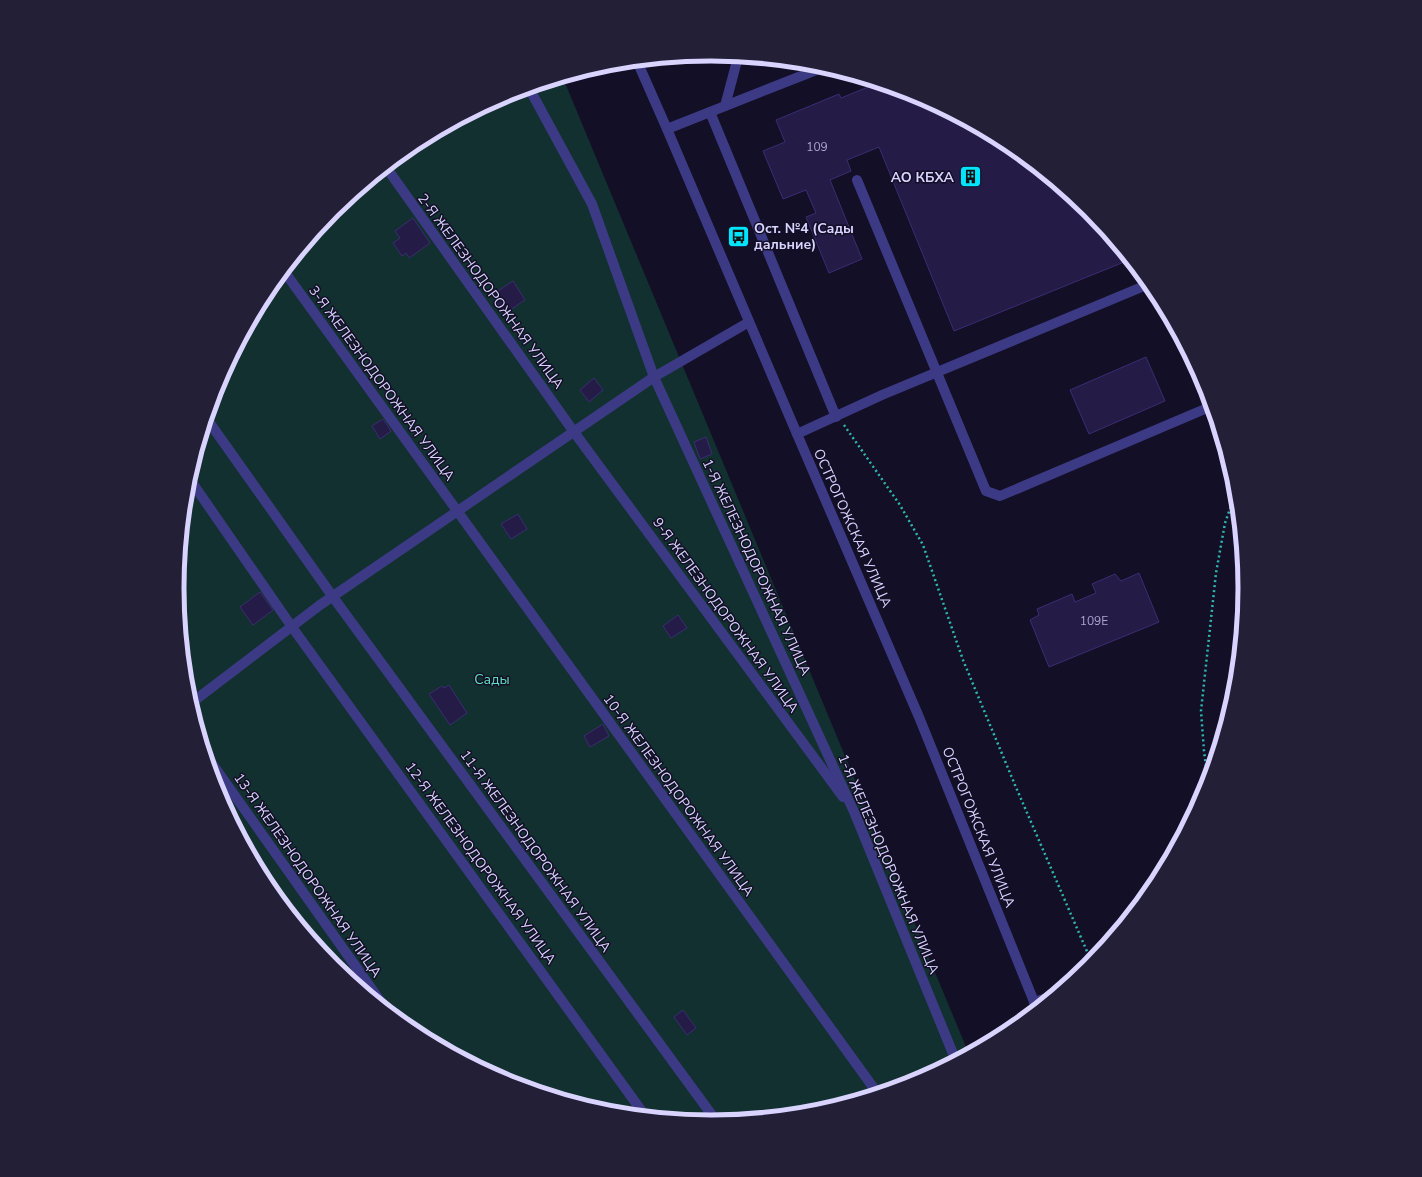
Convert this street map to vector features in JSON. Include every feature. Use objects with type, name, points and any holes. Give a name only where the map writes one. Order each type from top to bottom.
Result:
[{"type":"street","points":[[725,106],[737,62]]},
{"type":"street","name":"ОСТРОГОЖСКАЯ УЛИЦА","points":[[639,66],[919,717],[1036,1004]]},
{"type":"street","points":[[667,129],[814,71]]},
{"type":"street","name":"1-Я ЖЕЛЕЗНОДОРОЖНАЯ УЛИЦА","points":[[531,93],[592,204],[654,377],[855,814],[954,1056]]},
{"type":"street","points":[[710,112],[836,417]]},
{"type":"street","name":"2-Я ЖЕЛЕЗНОДОРОЖНАЯ УЛИЦА","points":[[388,171],[574,432]]},
{"type":"street","points":[[857,180],[986,491],[1000,496],[1207,408]]},
{"type":"street","name":"3-Я ЖЕЛЕЗНОДОРОЖНАЯ УЛИЦА","points":[[287,275],[457,512]]},
{"type":"street","points":[[797,434],[882,395],[1143,286]]},
{"type":"street","points":[[196,700],[292,626],[333,597],[654,377],[749,322]]},
{"type":"street","name":"11-Я ЖЕЛЕЗНОДОРОЖНАЯ УЛИЦА","points":[[210,423],[333,597],[714,1116]]},
{"type":"street","name":"9-Я ЖЕЛЕЗНОДОРОЖНАЯ УЛИЦА","points":[[574,432],[855,814]]},
{"type":"street","name":"12-Я ЖЕЛЕЗНОДОРОЖНАЯ УЛИЦА","points":[[194,485],[292,626],[642,1111]]},
{"type":"street","name":"10-Я ЖЕЛЕЗНОДОРОЖНАЯ УЛИЦА","points":[[457,512],[875,1090]]},
{"type":"street","name":"13-Я ЖЕЛЕЗНОДОРОЖНАЯ УЛИЦА","points":[[215,768],[377,996]]},
{"type":"path","points":[[836,417],[847,428],[900,505],[923,545],[964,660],[1014,785],[1089,956]]},
{"type":"path","points":[[1206,769],[1201,711],[1216,573],[1225,524],[1231,505]]},
{"type":"green space","name":"Сады","points":[[565,82],[967,1049],[913,1076],[848,1098],[814,1106],[746,1115],[676,1115],[642,1111],[608,1106],[541,1088],[478,1062],[447,1045],[390,1007],[363,985],[314,936],[293,910],[272,882],[238,822],[211,758],[201,725],[188,657],[185,623],[184,588],[188,520],[201,452],[211,419],[238,355],[254,325],[272,295],[314,241],[363,192],[390,170],[418,150],[478,115],[509,101]]},
{"type":"building","name":"АО КБХА","points":[[871,86],[913,101],[944,115],[975,132],[1032,170],[1059,192],[1108,241],[1125,262],[954,331],[879,147],[847,160],[851,171],[830,180],[862,259],[829,273],[806,217],[816,213],[806,190],[783,199],[763,151],[785,142],[776,120],[839,94],[841,98]]},
{"type":"building","points":[[413,218],[430,243],[409,258],[406,253],[402,256],[393,243],[400,238],[395,231]]},
{"type":"building","points":[[513,281],[525,300],[504,314],[492,295]]},
{"type":"building","points":[[1146,357],[1165,401],[1089,434],[1070,390]]},
{"type":"building","points":[[594,378],[603,390],[589,402],[580,390]]},
{"type":"building","points":[[383,419],[391,431],[380,439],[372,426]]},
{"type":"building","points":[[706,437],[712,454],[700,459],[694,442]]},
{"type":"building","points":[[518,514],[527,529],[511,539],[501,524]]},
{"type":"building","points":[[1139,573],[1159,622],[1049,667],[1030,620],[1039,615],[1037,609],[1072,594],[1075,602],[1096,593],[1092,584],[1115,574],[1121,581]]},
{"type":"building","points":[[260,592],[273,610],[253,625],[240,607]]},
{"type":"building","points":[[678,615],[687,628],[671,638],[663,626]]},
{"type":"building","points":[[449,685],[467,713],[450,725],[429,694],[442,686],[444,688]]},
{"type":"building","points":[[603,724],[609,736],[590,747],[584,736]]},
{"type":"building","points":[[683,1010],[696,1028],[687,1035],[674,1017]]},
{"type":"place","name":"АО КБХА","points":[[970,177]]},
{"type":"place","name":"Ост. №4 (Сады дальние)","points":[[738,236]]}]
